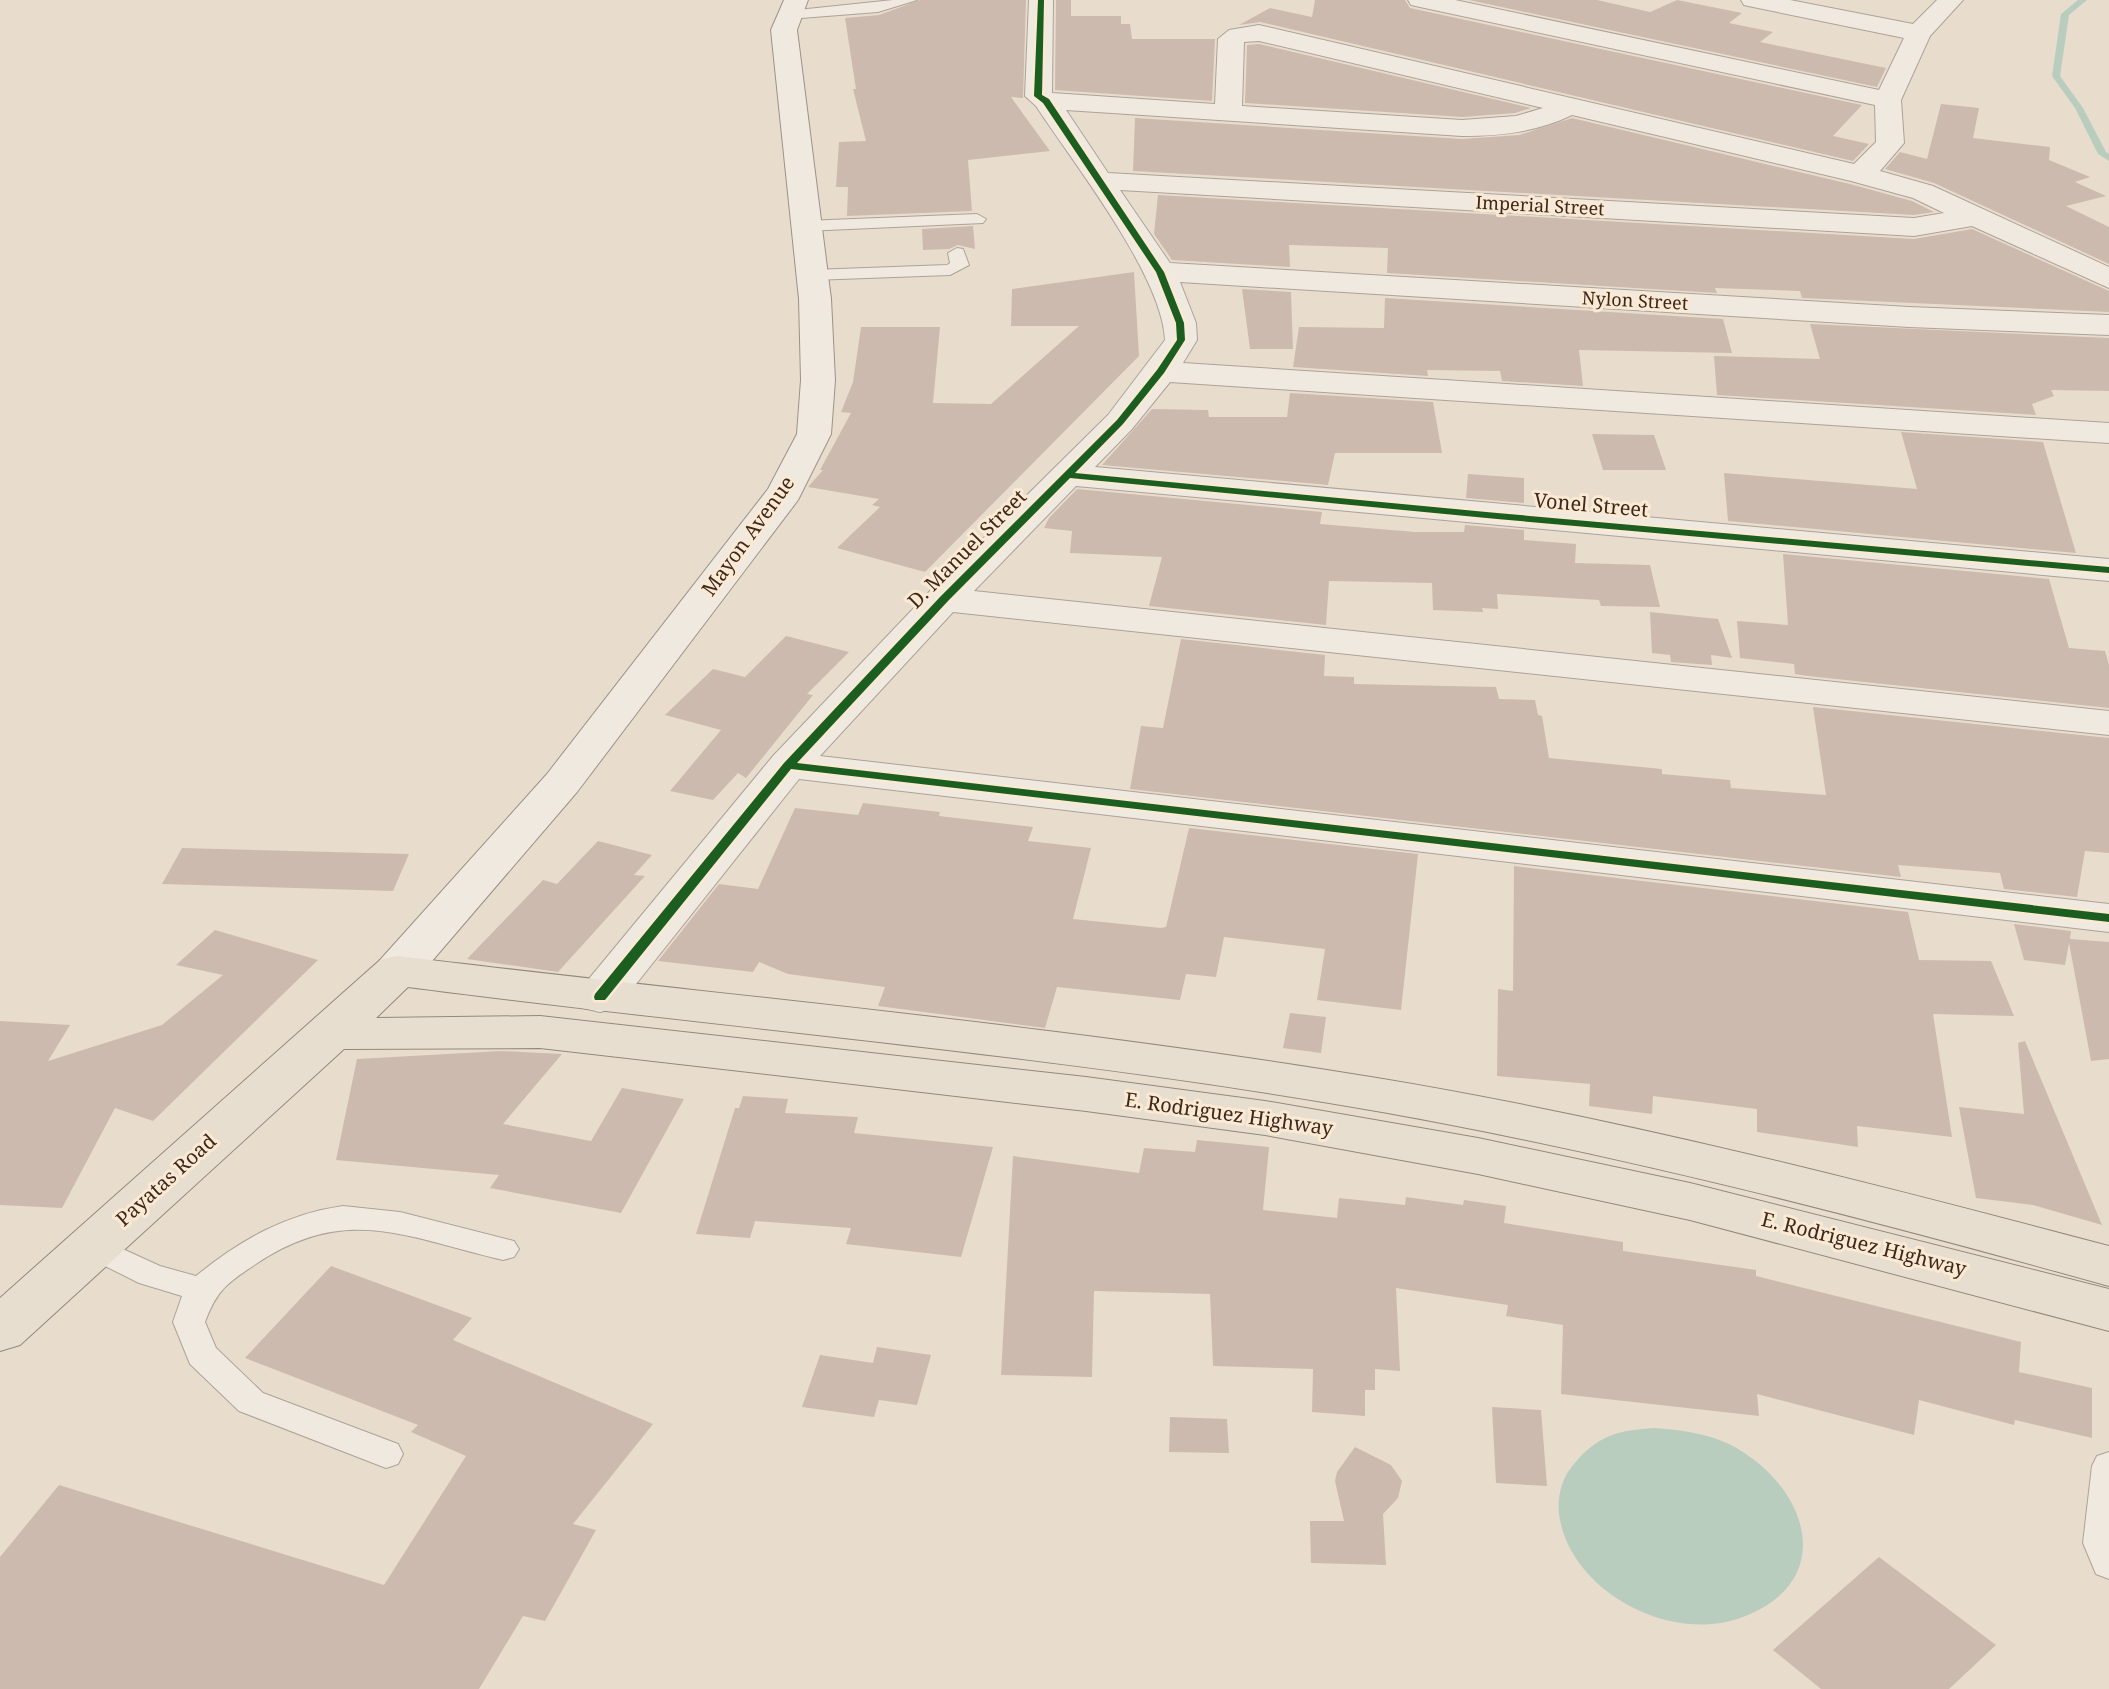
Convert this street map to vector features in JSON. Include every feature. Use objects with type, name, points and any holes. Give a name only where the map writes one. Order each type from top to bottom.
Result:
[{"type":"main road","name":"E. Rodriguez Highway","points":[[397,971],[1126,1058],[1304,1083],[1572,1131],[1746,1170],[2109,1310]]},
{"type":"main road","name":"Payatas Road","points":[[0,1330],[397,971]]},
{"type":"main road","name":"E. Rodriguez Highway","points":[[333,1032],[400,1037],[491,1031],[553,1034],[1115,1097],[1265,1118],[1668,1195],[2109,1266]]},
{"type":"street","points":[[1041,0],[1038,96],[1046,101],[1497,128],[1546,118],[1566,107]]},
{"type":"street","points":[[1420,0],[1888,100]]},
{"type":"street","points":[[1753,0],[1919,33]]},
{"type":"street","points":[[1859,174],[1878,159],[1890,143],[1888,100],[1919,33],[1951,0]]},
{"type":"street","name":"Mayon Avenue","points":[[397,971],[562,783],[785,492],[814,434],[818,380],[812,275],[784,30],[792,8]]},
{"type":"street","points":[[1228,112],[1231,39],[1252,33],[1859,174],[1923,192],[2109,279]]},
{"type":"street","name":"D. Manuel Street","points":[[600,997],[788,765],[944,599],[1120,422],[1161,371],[1181,340],[1180,323],[1160,272],[1046,101]]},
{"type":"street","name":"Imperial Street","points":[[1100,181],[1914,227],[1979,216]]},
{"type":"street","name":"Nylon Street","points":[[1160,272],[1893,316],[2109,325]]},
{"type":"street","points":[[1161,371],[2109,433]]},
{"type":"street","name":"Vonel Street","points":[[1070,475],[1481,515],[2109,570]]},
{"type":"street","points":[[944,599],[2109,723]]},
{"type":"street","points":[[788,765],[2109,918]]},
{"type":"lane","points":[[792,8],[878,8],[910,0]]},
{"type":"lane","points":[[805,226],[977,219]]},
{"type":"lane","points":[[812,275],[950,270],[960,265],[957,253]]},
{"type":"lane","points":[[386,1454],[251,1402],[202,1355],[189,1322],[201,1289],[232,1262],[269,1240],[339,1218],[366,1218],[503,1249]]},
{"type":"lane","points":[[92,1246],[150,1275],[201,1289]]},
{"type":"lane","points":[[2106,1552],[2109,1466]]},
{"type":"shaded area","points":[[1654,1428],[1693,1433],[1731,1445],[1757,1462],[1779,1484],[1794,1507],[1802,1532],[1802,1557],[1793,1580],[1773,1601],[1743,1617],[1715,1624],[1685,1624],[1656,1617],[1628,1605],[1603,1588],[1582,1567],[1567,1542],[1559,1514],[1560,1494],[1566,1475],[1583,1454],[1605,1438],[1622,1432]]},
{"type":"building","points":[[920,0],[1026,0],[1023,98],[1011,97],[1050,151],[968,160],[972,211],[847,216],[848,187],[836,187],[839,142],[866,141],[853,89],[856,89],[845,18],[879,15]]},
{"type":"building","points":[[1056,0],[1071,0],[1071,16],[1121,16],[1121,24],[1130,24],[1132,39],[1215,39],[1212,101],[1055,90]]},
{"type":"building","points":[[1315,0],[1405,0],[1410,8],[1862,105],[1833,136],[1869,144],[1853,161],[1260,22],[1239,25],[1270,8],[1312,17]]},
{"type":"building","points":[[1469,0],[1597,0],[1650,12],[1677,0],[1742,13],[1729,23],[1773,32],[1760,42],[1886,68],[1877,87]]},
{"type":"building","points":[[1259,44],[1531,108],[1515,113],[1462,117],[1245,103],[1247,45]]},
{"type":"building","points":[[1941,104],[1979,108],[1973,138],[2050,147],[2049,160],[2090,177],[2075,182],[2106,196],[2066,206],[2109,227],[2109,264],[1934,183],[1885,169],[1900,152],[1927,159]]},
{"type":"building","points":[[1135,118],[1462,139],[1519,135],[1572,118],[1850,184],[1912,201],[1934,212],[1914,215],[1133,171]]},
{"type":"building","points":[[1158,195],[1914,239],[1972,229],[2109,291],[2109,312],[1802,298],[1800,291],[1715,288],[1717,293],[1387,273],[1388,248],[1289,245],[1290,267],[1172,260],[1154,234]]},
{"type":"building","points":[[973,226],[975,249],[958,245],[949,249],[923,250],[922,229]]},
{"type":"building","points":[[1134,272],[1139,356],[925,572],[837,548],[880,507],[872,505],[879,499],[808,487],[823,470],[820,470],[851,413],[841,412],[853,382],[861,327],[940,327],[933,403],[991,404],[1079,326],[1011,326],[1012,289]]},
{"type":"building","points":[[1242,289],[1291,292],[1293,349],[1250,349]]},
{"type":"building","points":[[1385,298],[1723,319],[1732,353],[1579,350],[1583,386],[1502,381],[1500,371],[1427,370],[1428,376],[1293,367],[1299,327],[1384,328]]},
{"type":"building","points":[[1810,324],[2109,338],[2109,391],[2051,390],[2054,396],[2032,404],[2036,415],[1717,395],[1714,356],[1820,359]]},
{"type":"building","points":[[1290,393],[1433,402],[1442,453],[1335,453],[1328,485],[1102,465],[1152,409],[1208,410],[1209,417],[1287,417]]},
{"type":"building","points":[[1901,432],[2043,442],[2076,553],[1728,521],[1724,473],[1917,489]]},
{"type":"building","points":[[1592,434],[1654,435],[1666,470],[1603,470]]},
{"type":"building","points":[[1468,474],[1524,478],[1524,503],[1466,498]]},
{"type":"building","points":[[1077,489],[1322,512],[1320,524],[1415,532],[1464,532],[1465,525],[1524,530],[1524,540],[1576,544],[1575,563],[1650,565],[1660,607],[1601,606],[1599,600],[1497,594],[1498,609],[1482,608],[1483,612],[1433,610],[1432,583],[1329,581],[1326,625],[1149,606],[1162,557],[1070,553],[1072,531],[1044,528],[1049,518]]},
{"type":"building","points":[[1783,554],[2049,579],[2069,648],[2105,651],[2109,665],[2109,708],[1808,676],[1795,674],[1794,664],[1740,658],[1737,621],[1788,625]]},
{"type":"building","points":[[1650,612],[1718,619],[1732,658],[1711,655],[1712,665],[1671,662],[1670,655],[1652,653]]},
{"type":"building","points":[[786,636],[849,652],[807,694],[813,695],[746,778],[738,773],[713,800],[670,791],[721,730],[665,715],[713,669],[745,677]]},
{"type":"building","points":[[1181,639],[1325,655],[1324,676],[1354,677],[1354,684],[1496,687],[1499,699],[1535,700],[1538,715],[1542,716],[1549,758],[1662,769],[1662,774],[1730,780],[1731,788],[1826,795],[1813,707],[2109,738],[2109,853],[2085,851],[2077,897],[2004,889],[2000,873],[1898,865],[1901,877],[1130,789],[1141,726],[1163,728]]},
{"type":"building","points":[[863,803],[1033,827],[1028,841],[1091,848],[1073,919],[1161,928],[1166,927],[1189,828],[1418,854],[1401,1010],[1317,1000],[1325,949],[1224,937],[1216,977],[1186,974],[1180,1000],[1057,987],[1045,1028],[878,1006],[885,987],[788,974],[759,962],[753,972],[658,961],[719,884],[758,889],[795,808],[858,815]]},
{"type":"building","points":[[598,841],[652,855],[634,875],[645,876],[558,972],[467,959],[543,880],[557,884]]},
{"type":"building","points":[[182,848],[409,854],[393,891],[162,884]]},
{"type":"building","points":[[1514,866],[1908,912],[1919,960],[1991,961],[2014,1016],[1933,1014],[1952,1137],[1857,1126],[1858,1147],[1757,1132],[1757,1109],[1653,1096],[1652,1114],[1589,1106],[1590,1084],[1497,1076],[1498,989],[1513,991]]},
{"type":"building","points":[[2014,924],[2071,931],[2070,939],[2109,942],[2109,1059],[2091,1061],[2069,943],[2065,965],[2024,960]]},
{"type":"building","points":[[215,930],[318,960],[153,1121],[115,1108],[62,1208],[0,1205],[0,1021],[70,1025],[48,1061],[162,1025],[223,975],[176,965]]},
{"type":"building","points":[[1290,1013],[1326,1017],[1321,1053],[1283,1048]]},
{"type":"building","points":[[2025,1041],[2102,1225],[2033,1205],[1976,1198],[1959,1107],[2024,1114],[2018,1043]]},
{"type":"building","points":[[501,1051],[562,1054],[503,1124],[591,1141],[622,1088],[684,1099],[621,1213],[490,1188],[499,1175],[336,1160],[357,1059]]},
{"type":"building","points":[[743,1096],[788,1099],[785,1113],[858,1117],[854,1133],[993,1147],[961,1257],[846,1244],[851,1228],[755,1221],[750,1238],[696,1234],[735,1108],[739,1108]]},
{"type":"building","points":[[1197,1140],[1269,1147],[1263,1210],[1337,1218],[1339,1198],[1405,1205],[1406,1197],[1463,1205],[1464,1200],[1506,1206],[1504,1223],[1623,1242],[1623,1251],[1756,1270],[1756,1276],[2021,1342],[2019,1372],[2092,1388],[2092,1438],[2015,1420],[2014,1425],[1919,1400],[1914,1435],[1757,1394],[1759,1416],[1561,1394],[1563,1325],[1506,1316],[1508,1305],[1396,1288],[1400,1371],[1375,1369],[1375,1390],[1365,1390],[1365,1416],[1312,1412],[1313,1369],[1213,1366],[1210,1294],[1094,1291],[1092,1377],[1001,1375],[1013,1156],[1139,1173],[1144,1148],[1195,1152]]},
{"type":"building","points":[[331,1266],[472,1318],[453,1340],[653,1424],[573,1524],[596,1530],[545,1621],[523,1616],[479,1689],[0,1689],[0,1557],[59,1485],[384,1585],[466,1456],[411,1432],[418,1425],[245,1358]]},
{"type":"building","points":[[877,1347],[931,1355],[917,1405],[879,1400],[874,1417],[802,1407],[820,1355],[873,1363]]},
{"type":"building","points":[[1492,1407],[1541,1410],[1547,1486],[1496,1483]]},
{"type":"building","points":[[1170,1417],[1227,1419],[1229,1453],[1169,1452]]},
{"type":"building","points":[[1355,1447],[1391,1465],[1402,1481],[1398,1498],[1383,1514],[1386,1565],[1311,1563],[1310,1521],[1344,1521],[1335,1481],[1337,1472]]},
{"type":"building","points":[[1879,1557],[1996,1645],[1949,1689],[1821,1689],[1773,1650]]},
{"type":"waterway","points":[[2083,0],[2065,14],[2056,76],[2079,108],[2102,154],[2109,158]]},
{"type":"cycle path","points":[[600,997],[788,765],[944,599],[1120,422],[1161,371],[1181,340],[1180,323],[1160,272],[1046,101],[1038,96],[1041,0]]},
{"type":"cycle path","points":[[1070,475],[2109,570]]},
{"type":"cycle path","points":[[788,765],[2109,918]]}]
